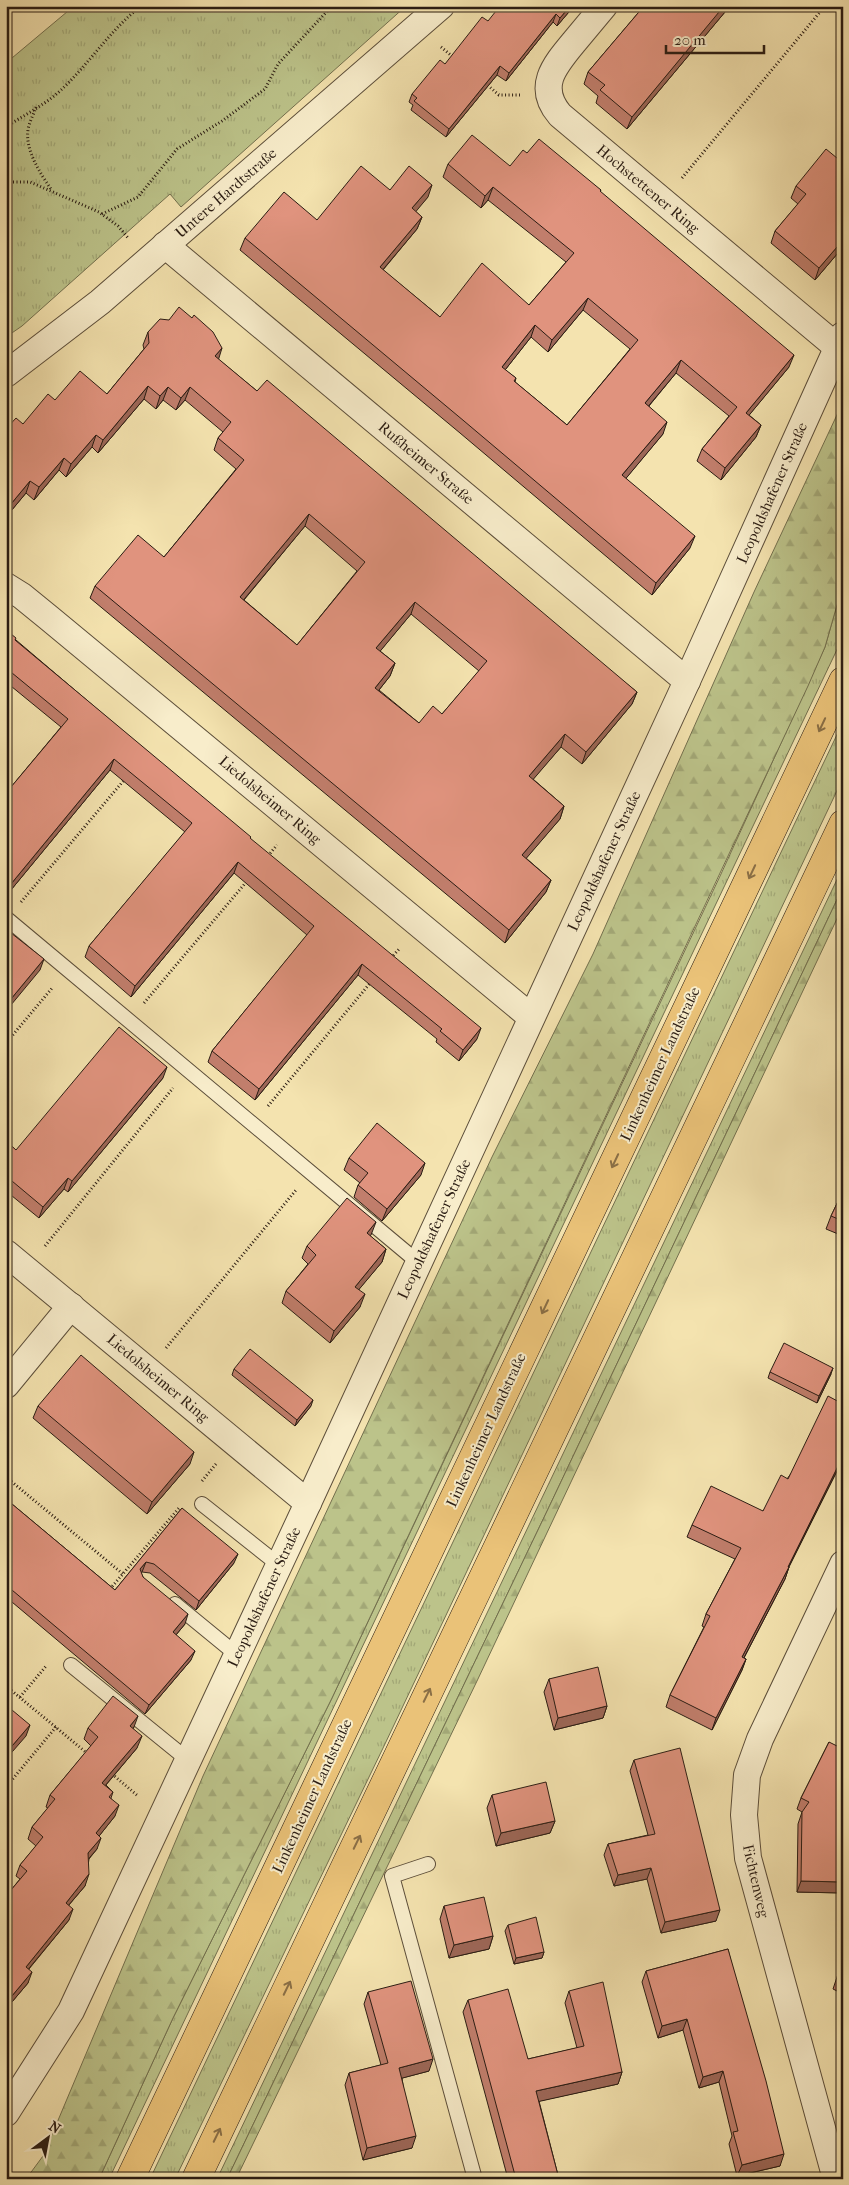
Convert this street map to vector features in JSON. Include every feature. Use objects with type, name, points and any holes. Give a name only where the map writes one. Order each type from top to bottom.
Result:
[{"type":"main road","name":"Linkenheimer Landstraße","points":[[130,2179],[843,681]]},
{"type":"main road","points":[[196,2179],[843,824]]},
{"type":"street","name":"Untere Hardtstraße","points":[[6,374],[100,302],[441,6]]},
{"type":"street","points":[[549,96],[549,82],[552,72],[560,59],[604,6]]},
{"type":"street","name":"Hochstettener Ring","points":[[549,96],[552,106],[560,115],[662,202],[840,341]]},
{"type":"street","name":"Rußheimer Straße","points":[[156,252],[687,681]]},
{"type":"street","name":"Leopoldshafener Straße","points":[[6,2113],[71,2011],[308,1503],[687,681],[840,341]]},
{"type":"street","name":"Liedolsheimer Ring","points":[[6,586],[36,607],[531,1017]]},
{"type":"street","name":"Liedolsheimer Ring","points":[[16,1261],[149,1369],[308,1503]]},
{"type":"street","points":[[6,1385],[71,1306]]},
{"type":"street","name":"Fichtenweg","points":[[836,2179],[748,1858],[744,1815],[747,1775],[760,1740],[843,1564]]},
{"type":"lane","points":[[7,918],[419,1263]]},
{"type":"lane","points":[[202,1504],[279,1565]]},
{"type":"lane","points":[[161,1592],[236,1654]]},
{"type":"lane","points":[[72,1665],[188,1760]]},
{"type":"lane","points":[[428,1864],[392,1876],[475,2179]]},
{"type":"path","points":[[6,127],[59,92],[79,72],[125,18],[141,6]]},
{"type":"path","points":[[102,214],[138,197],[177,149],[222,121],[264,89],[278,64],[332,6]]},
{"type":"path","points":[[490,6],[496,11]]},
{"type":"path","points":[[662,202],[825,6]]},
{"type":"path","points":[[417,27],[461,63]]},
{"type":"path","points":[[484,82],[499,95],[549,96]]},
{"type":"path","points":[[36,107],[28,130],[32,154],[39,172],[51,189]]},
{"type":"path","points":[[6,182],[30,182],[51,189],[102,214],[156,252]]},
{"type":"path","points":[[7,918],[129,774]]},
{"type":"path","points":[[264,860],[296,822]]},
{"type":"path","points":[[129,1021],[251,876]]},
{"type":"path","points":[[389,961],[420,924]]},
{"type":"path","points":[[6,1043],[68,969]]},
{"type":"path","points":[[253,1124],[377,976]]},
{"type":"path","points":[[16,1261],[188,1070]]},
{"type":"path","points":[[149,1369],[310,1172]]},
{"type":"path","points":[[198,1486],[235,1442]]},
{"type":"path","points":[[6,1477],[123,1574]]},
{"type":"path","points":[[105,1596],[185,1501]]},
{"type":"path","points":[[20,1697],[50,1661]]},
{"type":"path","points":[[6,1686],[94,1759]]},
{"type":"path","points":[[6,1787],[56,1727]]},
{"type":"path","points":[[109,1771],[162,1816]]},
{"type":"green space","points":[[74,6],[406,6],[181,207],[170,194],[22,326],[6,337],[6,63]]},
{"type":"green space","points":[[843,402],[843,593],[837,605],[825,647],[808,686],[332,1698],[173,2018],[99,2179],[26,2179],[43,2156],[203,1776],[492,1157],[593,954],[754,592]]},
{"type":"green space","points":[[843,593],[843,637],[109,2179],[99,2179],[173,2018],[332,1698],[721,874],[825,647],[837,605]]},
{"type":"green space","points":[[843,722],[843,778],[384,1746],[175,2179],[150,2179]]},
{"type":"green space","points":[[843,867],[843,887],[549,1507],[227,2179],[217,2179]]},
{"type":"green space","points":[[843,887],[843,906],[477,1681],[236,2179],[227,2179],[549,1507]]},
{"type":"building","points":[[500,6],[570,6],[560,18],[556,14],[509,73],[500,66],[449,129],[414,101],[417,98],[412,94],[440,60],[445,64],[482,17],[488,21]]},
{"type":"building","points":[[644,6],[724,6],[632,117],[600,90],[605,85],[588,72]]},
{"type":"building","points":[[472,135],[510,166],[523,150],[527,153],[539,139],[794,355],[746,413],[761,425],[725,468],[702,449],[737,407],[681,360],[645,403],[667,422],[622,475],[695,536],[656,583],[245,238],[284,192],[317,220],[361,166],[390,190],[409,166],[432,185],[412,208],[422,217],[380,267],[440,317],[482,263],[529,305],[574,253],[493,187],[485,196],[448,164]],"holes":[[[588,298],[638,340],[567,425],[514,381],[516,378],[502,367],[535,325],[552,340]]]},
{"type":"building","points":[[826,149],[843,163],[843,240],[819,268],[775,231],[806,194],[796,186]]},
{"type":"building","points":[[179,307],[192,318],[194,315],[213,332],[222,348],[215,356],[257,391],[267,380],[637,692],[586,752],[565,734],[529,776],[564,806],[522,855],[551,880],[509,930],[95,586],[138,535],[164,557],[244,460],[218,438],[231,422],[190,387],[181,398],[168,387],[160,396],[148,386],[103,440],[96,435],[71,464],[64,458],[39,487],[30,481],[6,510],[6,429],[16,418],[23,424],[48,394],[55,400],[80,371],[107,394],[149,343],[148,332],[160,319],[169,320]],"holes":[[[309,514],[365,562],[297,645],[240,597]],[[415,602],[487,661],[442,714],[433,706],[419,723],[375,688],[395,663],[376,648]]]},
{"type":"building","points":[[6,630],[16,638],[15,640],[250,838],[481,1028],[463,1050],[440,1031],[442,1029],[362,964],[259,1089],[212,1051],[314,926],[238,862],[135,986],[89,946],[192,823],[114,759],[6,890],[6,793],[68,719],[6,668]]},
{"type":"building","points":[[6,929],[44,959],[6,1005]]},
{"type":"building","points":[[119,1027],[167,1067],[72,1181],[68,1178],[43,1207],[6,1176],[6,1141],[16,1150]]},
{"type":"building","points":[[377,1123],[425,1163],[387,1209],[358,1185],[368,1173],[349,1158]]},
{"type":"building","points":[[843,1191],[843,1221],[831,1216]]},
{"type":"building","points":[[347,1198],[376,1222],[367,1233],[386,1249],[355,1287],[365,1294],[334,1331],[286,1291],[316,1255],[307,1246]]},
{"type":"building","points":[[784,1343],[833,1368],[819,1396],[770,1372]]},
{"type":"building","points":[[250,1349],[313,1400],[297,1420],[234,1369]]},
{"type":"building","points":[[81,1355],[194,1452],[152,1502],[38,1406]]},
{"type":"building","points":[[828,1396],[843,1404],[843,1456],[789,1567],[742,1657],[746,1659],[716,1718],[670,1695],[710,1616],[706,1614],[741,1548],[692,1525],[711,1486],[763,1511],[781,1475],[788,1479]]},
{"type":"building","points":[[6,1499],[115,1590],[182,1508],[238,1554],[199,1601],[154,1564],[146,1562],[140,1569],[143,1577],[188,1614],[173,1632],[195,1651],[149,1705],[6,1585]]},
{"type":"building","points":[[598,1667],[607,1706],[558,1718],[549,1679]]},
{"type":"building","points":[[113,1696],[138,1716],[130,1726],[142,1736],[102,1783],[113,1792],[109,1797],[119,1805],[96,1833],[101,1838],[88,1853],[89,1874],[66,1903],[73,1909],[26,1967],[32,1972],[6,2003],[6,1896],[27,1871],[20,1865],[43,1837],[32,1827],[55,1799],[50,1795],[98,1737],[88,1728]]},
{"type":"building","points":[[6,1705],[30,1725],[6,1753]]},
{"type":"building","points":[[843,1734],[843,1882],[801,1881],[802,1812],[809,1802],[801,1798],[829,1742],[837,1746]]},
{"type":"building","points":[[680,1748],[720,1910],[665,1922],[651,1868],[618,1875],[608,1844],[655,1834],[634,1760]]},
{"type":"building","points":[[546,1782],[555,1821],[501,1833],[492,1795]]},
{"type":"building","points":[[484,1897],[493,1936],[454,1945],[444,1906]]},
{"type":"building","points":[[536,1917],[544,1952],[516,1958],[508,1925]]},
{"type":"building","points":[[728,1949],[766,2081],[784,2154],[742,2165],[733,2132],[738,2131],[723,2071],[703,2077],[687,2019],[662,2026],[646,1971]]},
{"type":"building","points":[[843,1967],[843,1980],[837,1977]]},
{"type":"building","points":[[411,1981],[433,2059],[399,2068],[416,2136],[367,2148],[349,2073],[388,2063],[368,1992]]},
{"type":"building","points":[[603,1982],[622,2072],[536,2091],[559,2179],[516,2179],[468,2000],[508,1989],[528,2059],[584,2046],[569,1991]]}]
